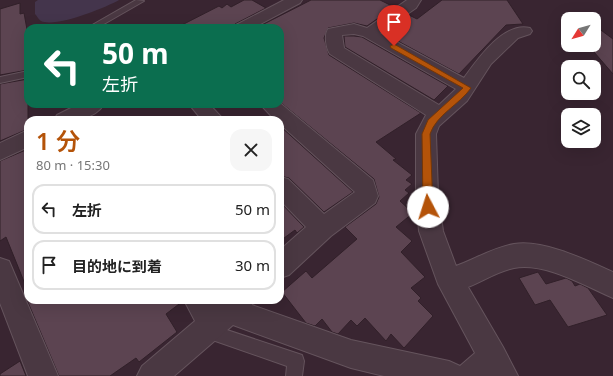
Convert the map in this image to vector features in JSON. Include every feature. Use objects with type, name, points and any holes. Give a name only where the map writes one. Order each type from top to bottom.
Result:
[{"type":"street","points":[[249,24],[295,0]]},
{"type":"street","points":[[369,33],[411,5],[414,0]]},
{"type":"street","points":[[439,114],[336,50],[334,32],[354,29],[369,33],[467,88]]},
{"type":"street","points":[[470,376],[498,367],[451,281],[431,231],[427,195],[426,134],[431,122],[461,96],[477,70],[497,48],[512,36],[524,31]]},
{"type":"street","points":[[76,116],[89,108]]},
{"type":"street","points":[[202,108],[210,116]]},
{"type":"street","points":[[274,108],[283,116]]},
{"type":"street","points":[[284,117],[365,187],[368,196],[323,228],[284,262]]},
{"type":"street","points":[[0,152],[24,140]]},
{"type":"street","points":[[284,190],[323,228]]},
{"type":"street","points":[[451,281],[516,255],[540,258],[580,270],[613,285]]},
{"type":"street","points":[[0,270],[43,376]]},
{"type":"street","points":[[204,304],[223,316],[351,354],[449,376]]},
{"type":"street","points":[[152,376],[223,316]]},
{"type":"lane","points":[[98,24],[140,1]]},
{"type":"lane","points":[[0,80],[24,75]]},
{"type":"lane","points":[[223,316],[296,361],[294,376]]},
{"type":"shaded area","points":[[38,0],[119,0],[103,8],[68,20],[48,22],[41,21],[35,14],[35,2]]},
{"type":"building","points":[[244,0],[252,0],[266,8],[235,24],[184,24],[219,6],[222,8],[227,4],[231,7]]},
{"type":"building","points":[[311,0],[380,0],[394,7],[367,26],[354,23],[328,28],[324,38],[329,55],[421,113],[376,142],[396,159],[393,160],[412,175],[406,180],[412,184],[405,190],[409,193],[400,201],[413,213],[396,227],[412,241],[401,252],[425,277],[411,288],[421,298],[418,301],[433,316],[404,348],[391,334],[386,341],[365,318],[357,326],[351,320],[338,334],[332,332],[322,319],[315,326],[306,323],[284,295],[284,290],[306,271],[312,278],[357,239],[345,227],[376,204],[379,197],[374,179],[284,105],[284,24],[264,24]]},
{"type":"building","points":[[442,0],[507,0],[523,24],[506,25],[459,74],[383,33],[409,15],[417,19]]},
{"type":"building","points":[[20,3],[20,14],[24,13],[26,24],[24,24],[24,71],[0,75],[0,9]]},
{"type":"building","points":[[601,30],[613,39],[613,74],[594,52],[601,52]]},
{"type":"building","points":[[344,36],[362,37],[448,86],[434,100],[345,47]]},
{"type":"building","points":[[24,80],[24,108],[28,108],[28,116],[24,116],[24,131],[0,141],[0,84]]},
{"type":"building","points":[[284,130],[353,192],[324,212],[289,178],[284,177]]},
{"type":"building","points":[[24,151],[24,282],[6,237],[0,241],[0,161]]},
{"type":"building","points":[[284,206],[304,227],[297,233],[295,230],[284,238]]},
{"type":"building","points":[[538,272],[546,284],[566,278],[572,281],[575,286],[580,284],[588,288],[607,315],[568,327],[550,300],[535,305],[519,278]]},
{"type":"building","points":[[29,304],[179,304],[166,314],[177,332],[139,362],[136,358],[110,376],[59,376]]},
{"type":"building","points":[[20,361],[26,376],[0,376],[0,374]]},
{"type":"route","points":[[394,46],[467,88],[461,96],[451,103],[431,122],[426,134],[426,184],[428,207]]}]
